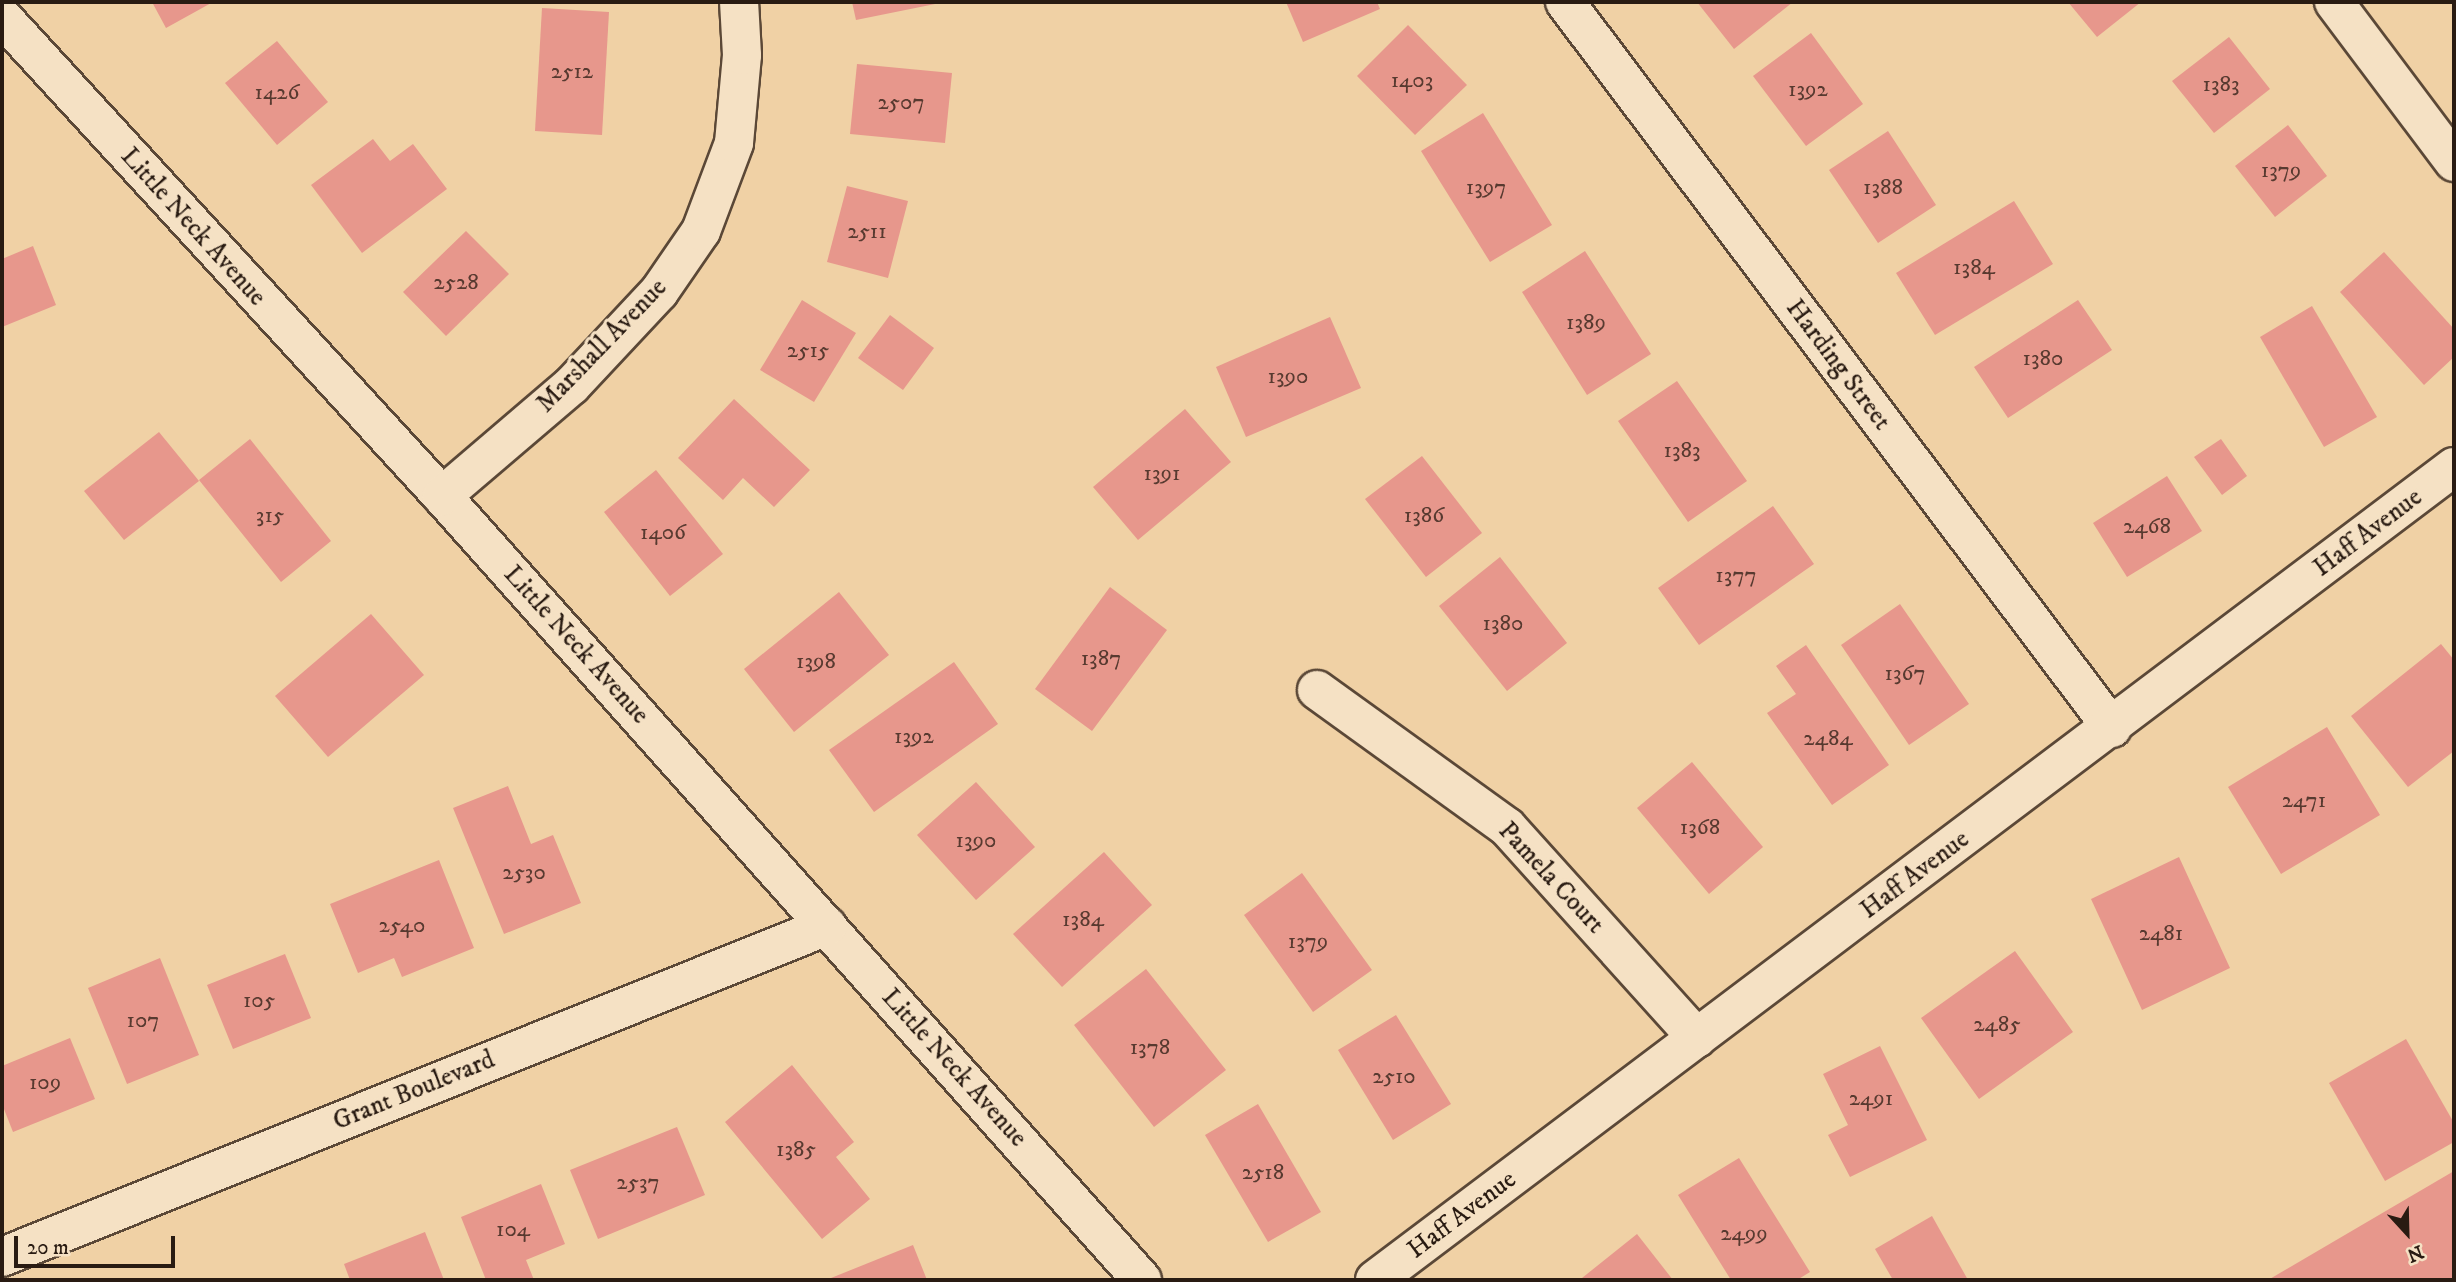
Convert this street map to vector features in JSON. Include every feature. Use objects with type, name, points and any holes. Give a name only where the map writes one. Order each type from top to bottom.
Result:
[{"type":"street","name":"Marshall Avenue","points":[[442,496],[571,386],[659,292],[701,231],[734,143],[742,55],[739,2]]},
{"type":"street","name":"Harding Street","points":[[1565,2],[2112,728]]},
{"type":"street","points":[[2334,2],[2454,162]]},
{"type":"street","name":"Little Neck Avenue","points":[[2,17],[442,496],[1142,1280]]},
{"type":"street","name":"Haff Avenue","points":[[1375,1280],[2112,728],[2454,467]]},
{"type":"street","name":"Pamela Court","points":[[1317,690],[1507,827],[1697,1038]]},
{"type":"street","name":"Grant Boulevard","points":[[2,1257],[827,926]]},
{"type":"building","points":[[152,2],[213,2],[166,28]]},
{"type":"building","points":[[852,2],[939,2],[940,3],[856,20]]},
{"type":"building","points":[[1286,2],[1377,2],[1380,9],[1303,42]]},
{"type":"building","points":[[1697,2],[1793,2],[1734,49]]},
{"type":"building","points":[[2068,2],[2141,2],[2097,37]]},
{"type":"building","points":[[542,8],[609,12],[602,135],[535,131]]},
{"type":"building","points":[[1408,25],[1467,85],[1415,135],[1357,76]]},
{"type":"building","points":[[1811,33],[1863,104],[1806,146],[1753,76]]},
{"type":"building","points":[[2229,37],[2270,89],[2214,133],[2172,81]]},
{"type":"building","points":[[277,41],[328,102],[277,145],[225,83]]},
{"type":"building","points":[[857,64],[952,73],[945,143],[850,134]]},
{"type":"building","points":[[1483,113],[1552,225],[1490,262],[1421,151]]},
{"type":"building","points":[[2288,125],[2327,176],[2275,217],[2235,166]]},
{"type":"building","points":[[1888,131],[1936,205],[1878,243],[1829,170]]},
{"type":"building","points":[[373,139],[390,161],[413,144],[447,189],[362,253],[311,185]]},
{"type":"building","points":[[847,186],[908,201],[888,278],[827,262]]},
{"type":"building","points":[[2014,201],[2053,264],[1935,335],[1896,273]]},
{"type":"building","points":[[466,231],[509,274],[446,336],[403,292]]},
{"type":"building","points":[[33,246],[56,305],[2,327],[2,259]]},
{"type":"building","points":[[1585,251],[1651,354],[1587,395],[1522,292]]},
{"type":"building","points":[[2384,252],[2454,329],[2454,357],[2424,385],[2340,292]]},
{"type":"building","points":[[802,300],[856,333],[814,402],[760,370]]},
{"type":"building","points":[[2078,300],[2112,350],[2008,418],[1974,367]]},
{"type":"building","points":[[2312,306],[2377,417],[2324,447],[2260,337]]},
{"type":"building","points":[[890,315],[934,348],[903,390],[858,358]]},
{"type":"building","points":[[1330,317],[1361,388],[1246,437],[1216,367]]},
{"type":"building","points":[[1677,381],[1747,481],[1688,522],[1618,421]]},
{"type":"building","points":[[734,399],[810,470],[774,507],[743,478],[723,500],[678,458]]},
{"type":"building","points":[[1185,409],[1231,462],[1138,540],[1093,487]]},
{"type":"building","points":[[159,432],[199,481],[124,540],[84,491]]},
{"type":"building","points":[[250,439],[331,541],[281,582],[199,480]]},
{"type":"building","points":[[2221,439],[2247,476],[2222,495],[2194,457]]},
{"type":"building","points":[[1422,456],[1482,533],[1426,577],[1365,499]]},
{"type":"building","points":[[656,470],[723,554],[670,596],[604,512]]},
{"type":"building","points":[[2167,476],[2202,531],[2127,577],[2093,523]]},
{"type":"building","points":[[1773,506],[1814,564],[1699,645],[1658,588]]},
{"type":"building","points":[[1500,557],[1567,643],[1507,691],[1439,606]]},
{"type":"building","points":[[1110,587],[1167,630],[1092,731],[1035,689]]},
{"type":"building","points":[[839,592],[889,655],[794,732],[744,669]]},
{"type":"building","points":[[1900,604],[1969,704],[1909,745],[1841,645]]},
{"type":"building","points":[[371,614],[424,675],[328,757],[275,696]]},
{"type":"building","points":[[2441,644],[2454,660],[2454,751],[2408,787],[2351,716]]},
{"type":"building","points":[[1806,645],[1889,765],[1832,805],[1767,713],[1796,694],[1776,666]]},
{"type":"building","points":[[954,662],[998,724],[874,812],[829,750]]},
{"type":"building","points":[[2327,727],[2380,815],[2281,874],[2228,787]]},
{"type":"building","points":[[1692,762],[1763,847],[1709,894],[1637,808]]},
{"type":"building","points":[[976,782],[1035,847],[976,900],[917,835]]},
{"type":"building","points":[[508,786],[531,844],[553,835],[581,903],[504,934],[453,808]]},
{"type":"building","points":[[1104,852],[1152,905],[1062,987],[1013,934]]},
{"type":"building","points":[[2179,857],[2230,968],[2142,1010],[2091,899]]},
{"type":"building","points":[[439,860],[474,948],[402,977],[394,958],[358,973],[330,904]]},
{"type":"building","points":[[1302,873],[1372,970],[1313,1012],[1244,915]]},
{"type":"building","points":[[2015,951],[2073,1032],[1979,1099],[1921,1018]]},
{"type":"building","points":[[285,954],[311,1018],[233,1049],[207,985]]},
{"type":"building","points":[[160,958],[199,1055],[127,1084],[88,988]]},
{"type":"building","points":[[1146,969],[1226,1070],[1154,1127],[1074,1025]]},
{"type":"building","points":[[1396,1015],[1451,1104],[1393,1140],[1338,1050]]},
{"type":"building","points":[[70,1038],[95,1099],[13,1132],[2,1104],[2,1066]]},
{"type":"building","points":[[2406,1039],[2454,1123],[2454,1142],[2385,1181],[2329,1083]]},
{"type":"building","points":[[1880,1046],[1927,1140],[1850,1177],[1828,1135],[1848,1125],[1823,1074]]},
{"type":"building","points":[[792,1065],[854,1142],[836,1157],[870,1199],[822,1239],[725,1122]]},
{"type":"building","points":[[1258,1104],[1321,1212],[1268,1242],[1205,1135]]},
{"type":"building","points":[[677,1127],[705,1195],[598,1239],[570,1170]]},
{"type":"building","points":[[1739,1158],[1810,1272],[1797,1280],[1731,1280],[1678,1195]]},
{"type":"building","points":[[2454,1171],[2454,1280],[2268,1280]]},
{"type":"building","points":[[541,1184],[565,1244],[526,1260],[534,1280],[486,1280],[461,1217]]},
{"type":"building","points":[[1932,1216],[1968,1280],[1893,1280],[1875,1249]]},
{"type":"building","points":[[425,1232],[444,1280],[350,1280],[344,1264]]},
{"type":"building","points":[[1637,1234],[1673,1280],[1583,1280],[1582,1278]]},
{"type":"building","points":[[913,1245],[927,1280],[831,1278]]}]
